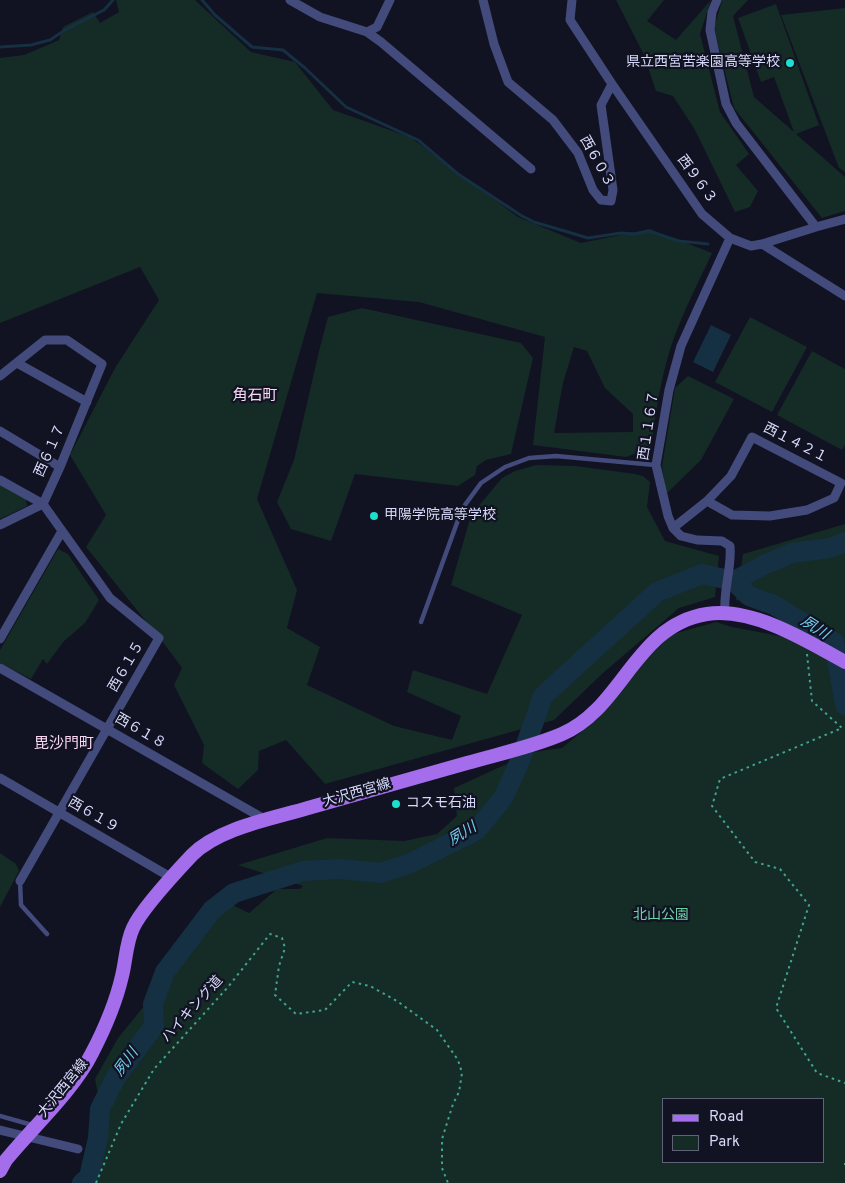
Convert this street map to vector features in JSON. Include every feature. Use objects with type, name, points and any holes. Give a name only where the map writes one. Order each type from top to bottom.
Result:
[{"type":"main road","name":"大沢西宮線","points":[[0,1171],[6,1160],[86,1065],[118,992],[136,921],[193,854],[217,836],[266,820],[491,756],[572,729],[596,711],[649,645],[664,632],[696,616],[724,607],[803,639],[845,662]]},
{"type":"street","points":[[290,0],[320,17],[367,32],[531,170]]},
{"type":"street","points":[[367,32],[377,27],[390,0]]},
{"type":"street","name":"西６０３","points":[[483,0],[494,44],[508,82],[553,120],[578,153],[594,190],[601,200],[611,200],[613,190],[600,105],[612,84]]},
{"type":"street","points":[[572,0],[570,20],[612,84]]},
{"type":"street","points":[[717,0],[712,12],[710,30],[726,104],[736,123],[816,227],[845,219]]},
{"type":"street","name":"西９６３","points":[[612,84],[702,214],[730,238],[751,246],[816,227]]},
{"type":"street","name":"西１１６７","points":[[673,528],[668,516],[656,465],[669,390],[681,346],[730,238]]},
{"type":"street","points":[[762,244],[845,296]]},
{"type":"street","name":"西６１７","points":[[17,363],[45,340],[67,340],[102,364],[88,402],[42,504]]},
{"type":"street","points":[[0,376],[17,363],[88,402]]},
{"type":"street","points":[[0,431],[60,467]]},
{"type":"street","name":"西１４２１","points":[[673,528],[707,501],[731,476],[752,437],[842,483],[834,498],[807,510],[770,516],[732,515],[707,501]]},
{"type":"street","name":"西６１５","points":[[0,480],[42,504],[110,598],[159,638],[20,881]]},
{"type":"street","points":[[0,525],[42,504]]},
{"type":"street","points":[[673,528],[681,536],[697,540],[722,540],[730,546],[731,555],[724,607]]},
{"type":"street","points":[[0,639],[62,532]]},
{"type":"street","name":"西６１８","points":[[0,668],[266,820]]},
{"type":"street","name":"西６１９","points":[[0,778],[172,878]]},
{"type":"street","points":[[0,1130],[30,1131],[78,1149]]},
{"type":"lane","points":[[421,622],[462,510],[481,483],[505,467],[529,458],[556,456],[656,465]]},
{"type":"lane","points":[[20,881],[22,905],[47,934]]},
{"type":"lane","points":[[0,1116],[30,1131]]},
{"type":"path","points":[[803,639],[806,649],[812,700],[842,728],[720,779],[712,806],[755,862],[780,869],[809,905],[776,1008],[817,1073],[845,1083]]},
{"type":"path","name":"ハイキング道","points":[[96,1183],[121,1124],[154,1069],[228,987],[270,934],[282,938],[285,948],[279,966],[275,995],[296,1014],[325,1010],[352,982],[370,986],[437,1030],[458,1060],[462,1073],[459,1092],[453,1104],[442,1139],[442,1168],[448,1183]]},
{"type":"green space","points":[[116,0],[195,0],[251,52],[295,62],[333,110],[410,137],[518,217],[581,243],[650,229],[712,253],[671,346],[659,393],[651,448],[626,457],[533,445],[545,337],[419,302],[317,293],[257,499],[297,590],[287,628],[320,647],[307,685],[394,726],[452,740],[461,716],[407,692],[413,670],[487,694],[522,615],[451,585],[471,515],[502,478],[515,471],[536,465],[576,466],[643,476],[650,482],[647,507],[665,541],[719,556],[715,597],[679,608],[603,673],[554,720],[325,784],[286,740],[259,751],[258,770],[238,789],[202,763],[204,745],[174,685],[182,668],[86,547],[106,515],[70,455],[115,368],[159,300],[140,267],[0,323],[0,58],[24,55],[59,40],[63,27],[93,12],[100,23],[119,12]],"holes":[[[574,347],[587,351],[605,388],[633,414],[633,432],[554,433],[563,383]]]},
{"type":"green space","points":[[616,0],[664,0],[647,21],[676,40],[711,0],[700,34],[720,112],[749,154],[736,165],[758,191],[750,207],[735,212],[694,128],[673,96],[656,91],[644,55]]},
{"type":"green space","points":[[722,0],[748,0],[733,16],[754,97],[794,132],[774,77],[761,82],[738,18],[776,4],[819,125],[796,134],[845,177],[845,211],[822,218],[734,108],[714,28]]},
{"type":"green space","points":[[845,8],[845,172],[839,168],[781,15]]},
{"type":"green space","points":[[362,308],[521,343],[533,358],[511,454],[486,460],[477,466],[475,475],[458,486],[355,474],[331,541],[291,529],[277,502],[294,460],[328,317]]},
{"type":"green space","points":[[750,317],[807,347],[772,412],[715,382]]},
{"type":"green space","points":[[812,351],[845,369],[845,445],[842,450],[777,415]]},
{"type":"green space","points":[[688,376],[734,399],[701,460],[666,494],[662,466],[675,388]]},
{"type":"green space","points":[[0,484],[26,499],[27,506],[0,519]]},
{"type":"green space","points":[[845,524],[845,651],[765,605],[736,600],[743,554]]},
{"type":"green space","points":[[58,549],[68,554],[99,600],[85,623],[64,641],[47,664],[43,659],[31,679],[0,663],[0,650]]},
{"type":"green space","name":"北山公園","points":[[716,622],[732,627],[796,639],[845,672],[845,1183],[76,1183],[104,1124],[95,1079],[118,1038],[228,903],[249,913],[277,889],[300,889],[303,886],[238,865],[327,838],[404,841],[437,834],[457,816],[454,788],[533,752],[562,748],[599,717],[666,636]]},
{"type":"green space","points":[[0,853],[16,864],[19,871],[0,907]]},
{"type":"water","points":[[711,325],[731,335],[713,372],[693,362]]},
{"type":"waterway","points":[[0,47],[31,45],[50,40],[104,10],[113,0]]},
{"type":"waterway","points":[[202,0],[215,15],[252,47],[283,50],[346,107],[418,140],[458,174],[534,222],[588,238],[621,233],[636,234],[648,231],[679,241],[708,244]]},
{"type":"waterway","points":[[734,581],[792,553],[830,548],[845,542]]},
{"type":"waterway","name":"夙川","points":[[82,1183],[89,1177],[98,1138],[100,1109],[116,1077],[154,1026],[153,1004],[165,972],[212,910],[234,893],[303,871],[340,869],[381,873],[411,863],[477,830],[503,798],[520,761],[543,696],[657,592],[702,574],[734,581],[749,596],[774,605],[834,642],[845,705]]},
{"type":"place","name":"県立西宮苦楽園高等学校","points":[[790,63]]},
{"type":"place","name":"甲陽学院高等学校","points":[[374,516]]},
{"type":"place","name":"コスモ石油","points":[[396,804]]},
{"type":"district","name":"角石町","points":[[255,397]]},
{"type":"district","name":"毘沙門町","points":[[64,745]]}]
